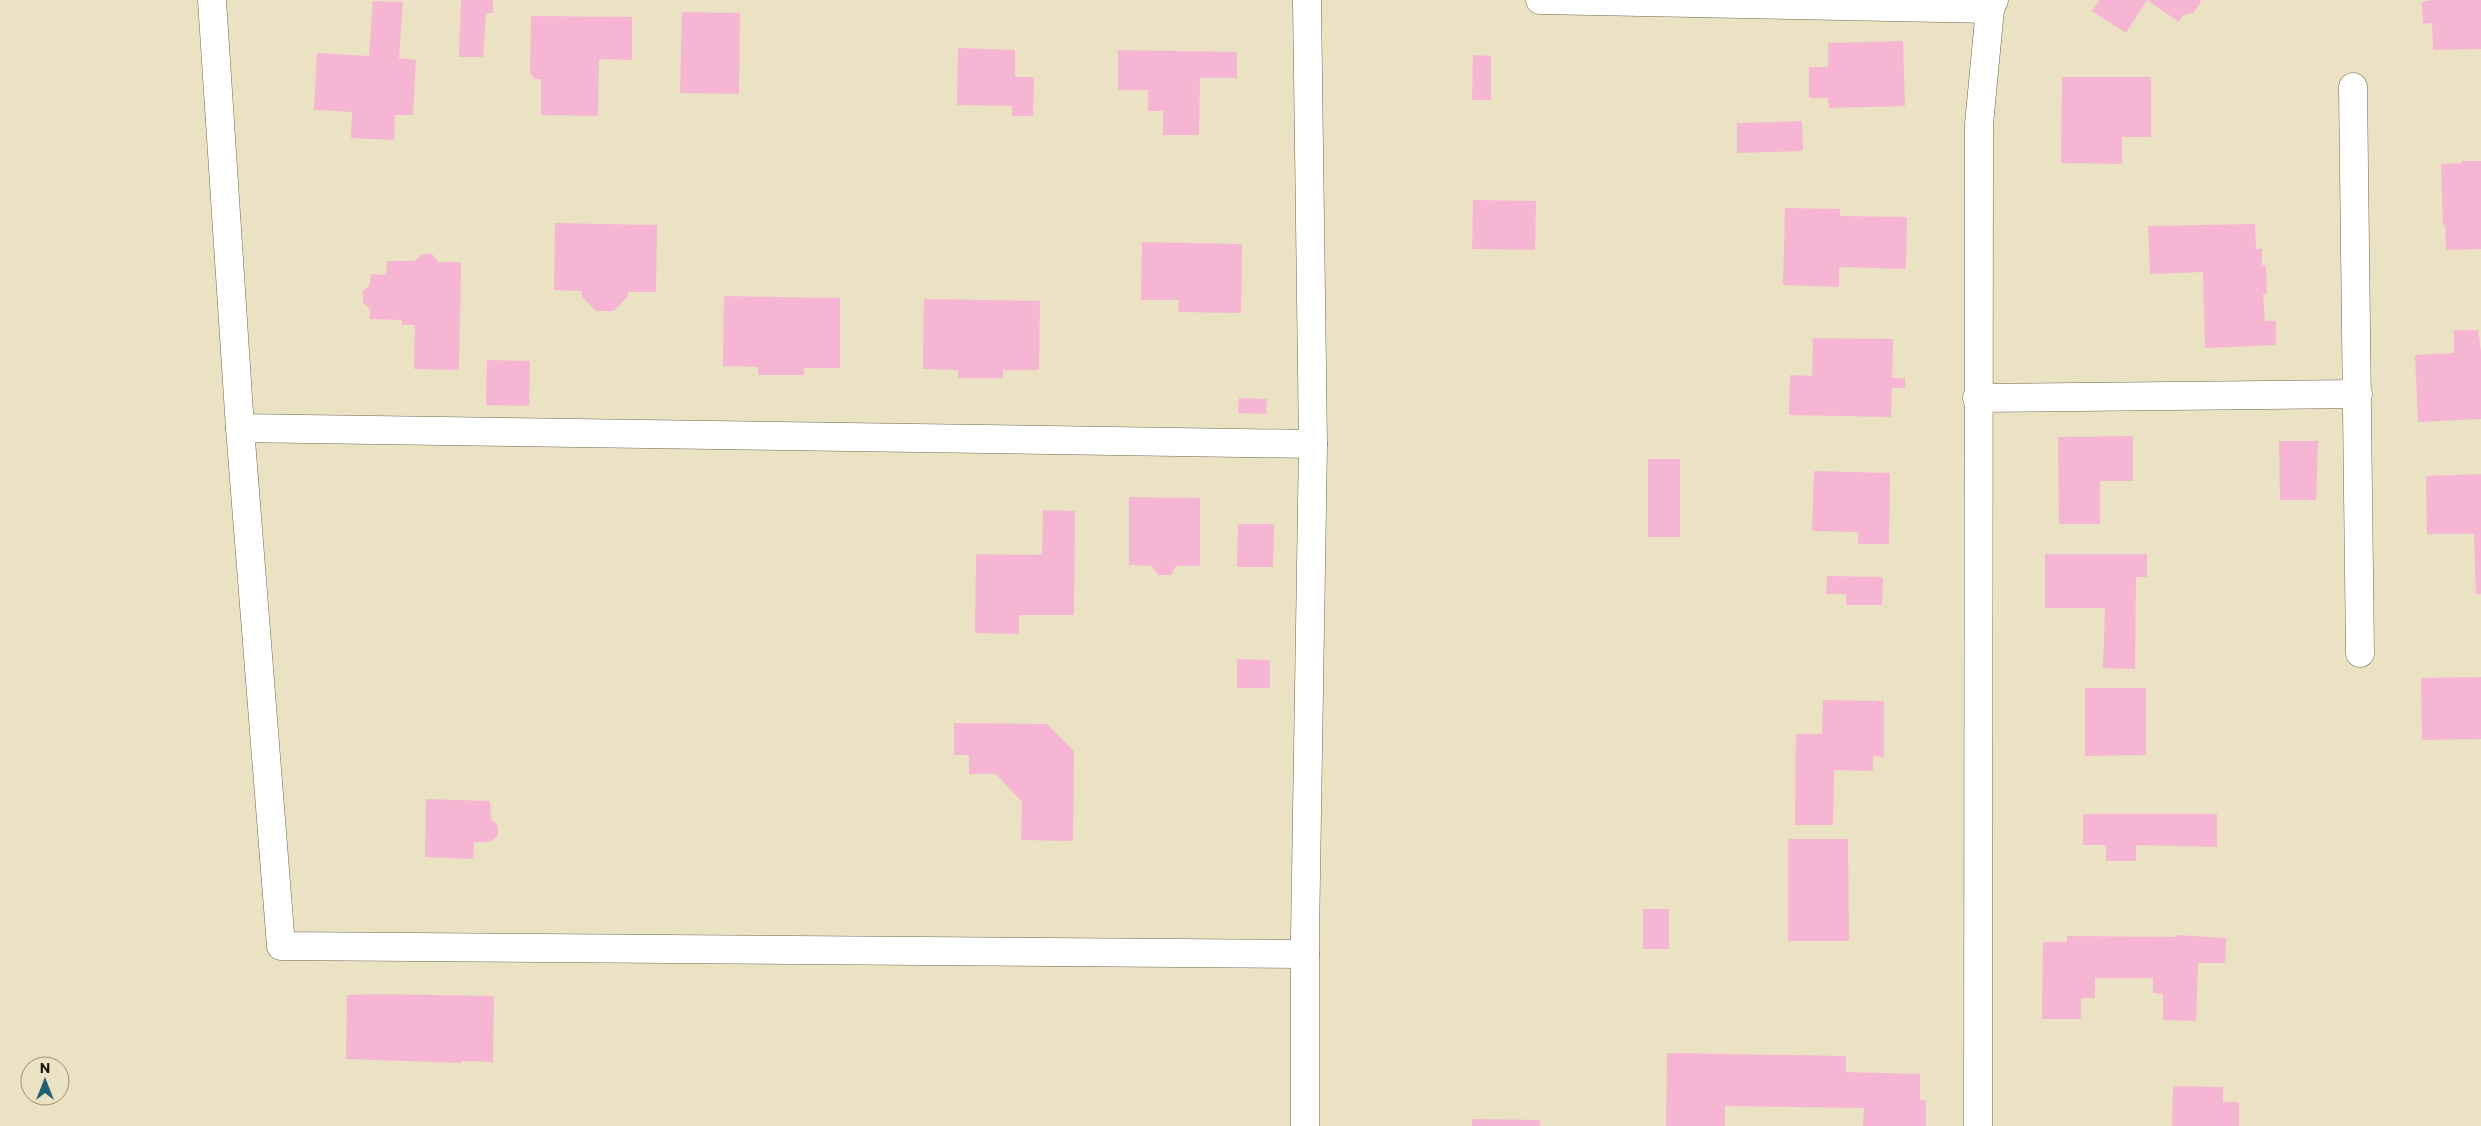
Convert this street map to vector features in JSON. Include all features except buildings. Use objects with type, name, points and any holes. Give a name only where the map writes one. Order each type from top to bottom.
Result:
[{"type":"street","points":[[212,0],[240,428],[280,946],[1305,954]]},
{"type":"street","points":[[1305,1126],[1305,954],[1313,444],[1307,0]]},
{"type":"street","points":[[1540,0],[1992,5],[1979,124],[1977,398],[1978,1126]]},
{"type":"street","points":[[2354,87],[2360,653]]},
{"type":"street","points":[[1977,398],[2358,394]]},
{"type":"street","points":[[240,428],[1313,444]]}]
